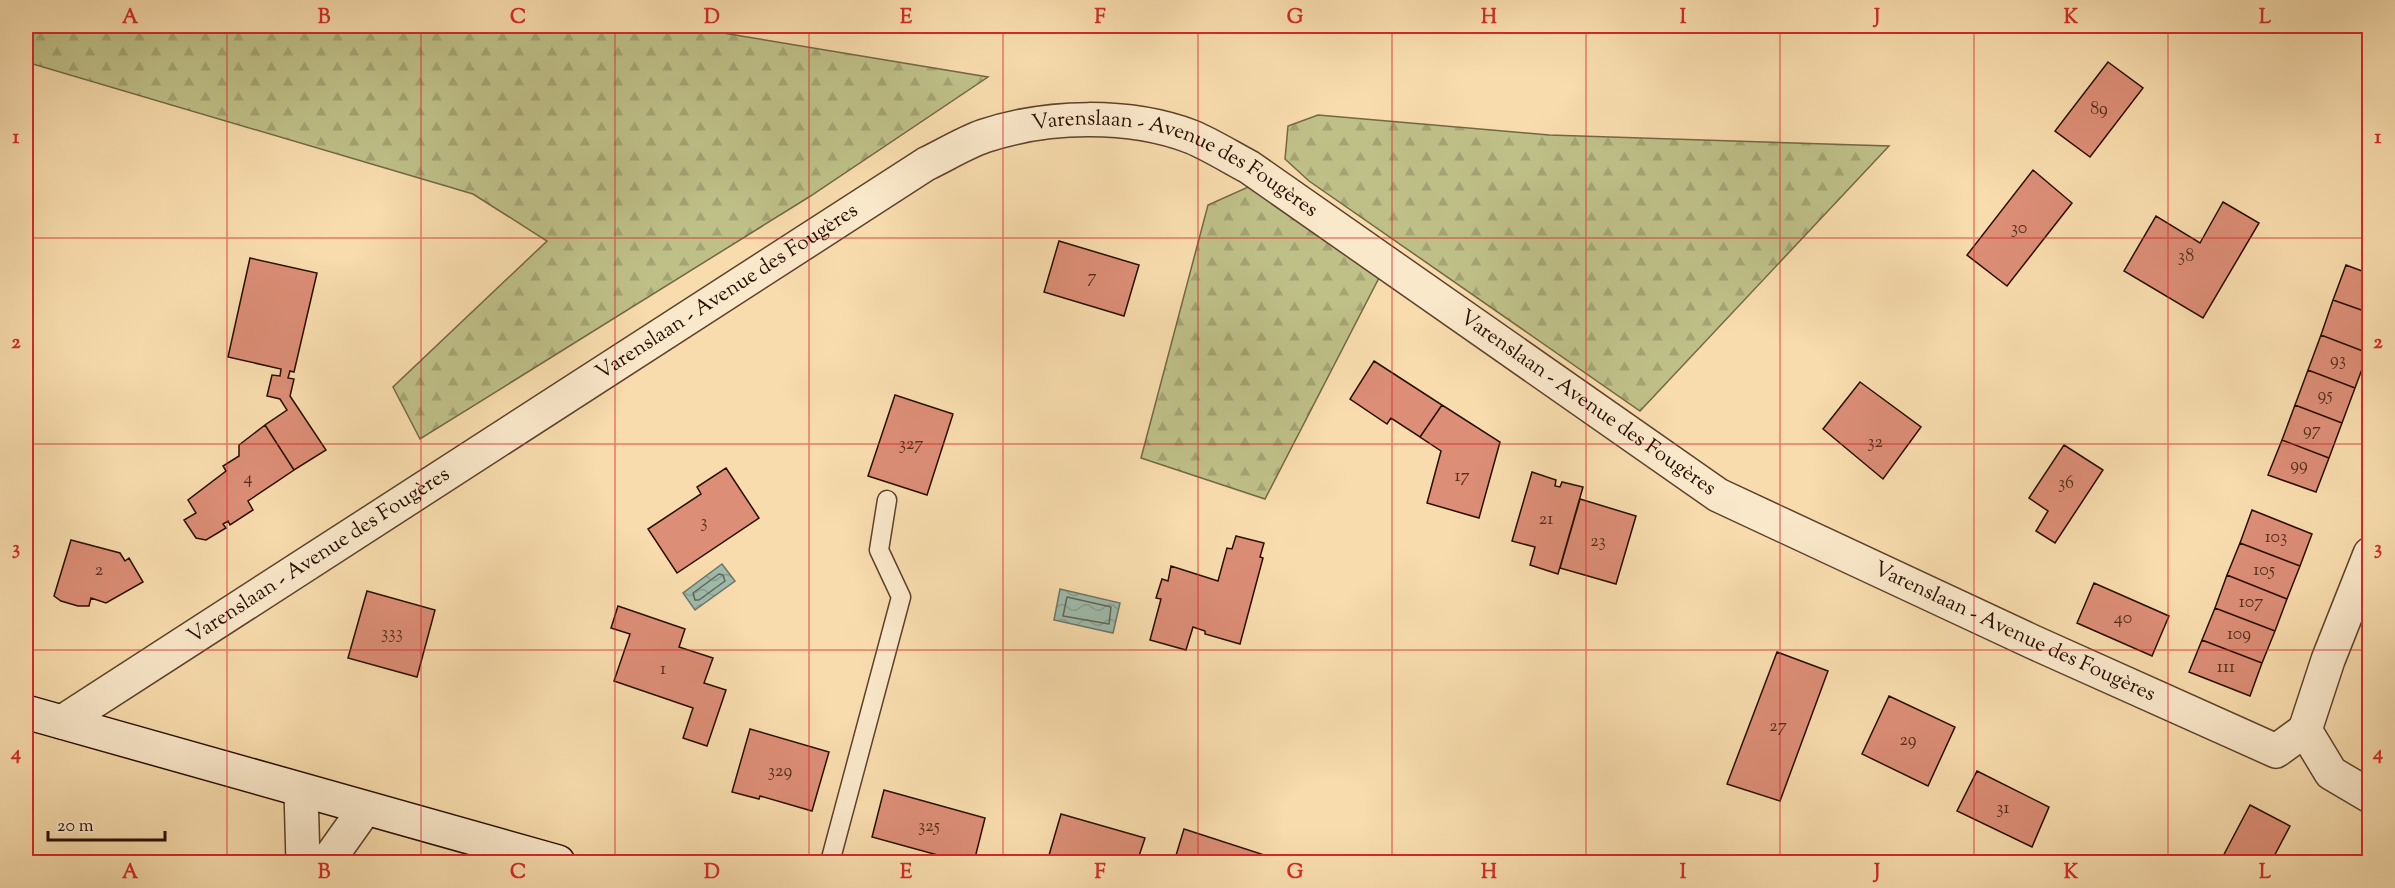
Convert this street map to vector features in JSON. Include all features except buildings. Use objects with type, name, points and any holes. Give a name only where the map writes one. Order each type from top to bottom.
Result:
[{"type":"street","name":"Varenslaan - Avenue des Fougères","points":[[62,723],[926,164],[983,136],[1041,123],[1093,120],[1138,124],[1191,137],[1249,167],[1718,495],[2033,642],[2276,751],[2306,730]]},
{"type":"street","points":[[2370,554],[2328,660],[2306,730],[2331,773],[2370,796]]},
{"type":"street","points":[[26,712],[364,810],[492,842],[558,862]]},
{"type":"street","points":[[301,791],[303,862]]},
{"type":"street","points":[[327,862],[364,810]]},
{"type":"lane","points":[[830,862],[901,597],[879,550],[887,500]]},
{"type":"green space","points":[[26,26],[681,26],[988,77],[809,197],[420,439],[393,387],[547,241],[473,194],[26,62]]},
{"type":"green space","points":[[1318,115],[1549,135],[1889,146],[1640,411],[1309,181],[1285,159],[1288,126]]},
{"type":"green space","points":[[1248,187],[1381,274],[1265,499],[1141,458],[1208,205]]},
{"type":"water","points":[[722,564],[735,581],[695,610],[683,593]]},
{"type":"water","points":[[1060,589],[1120,603],[1113,633],[1054,620]]}]
